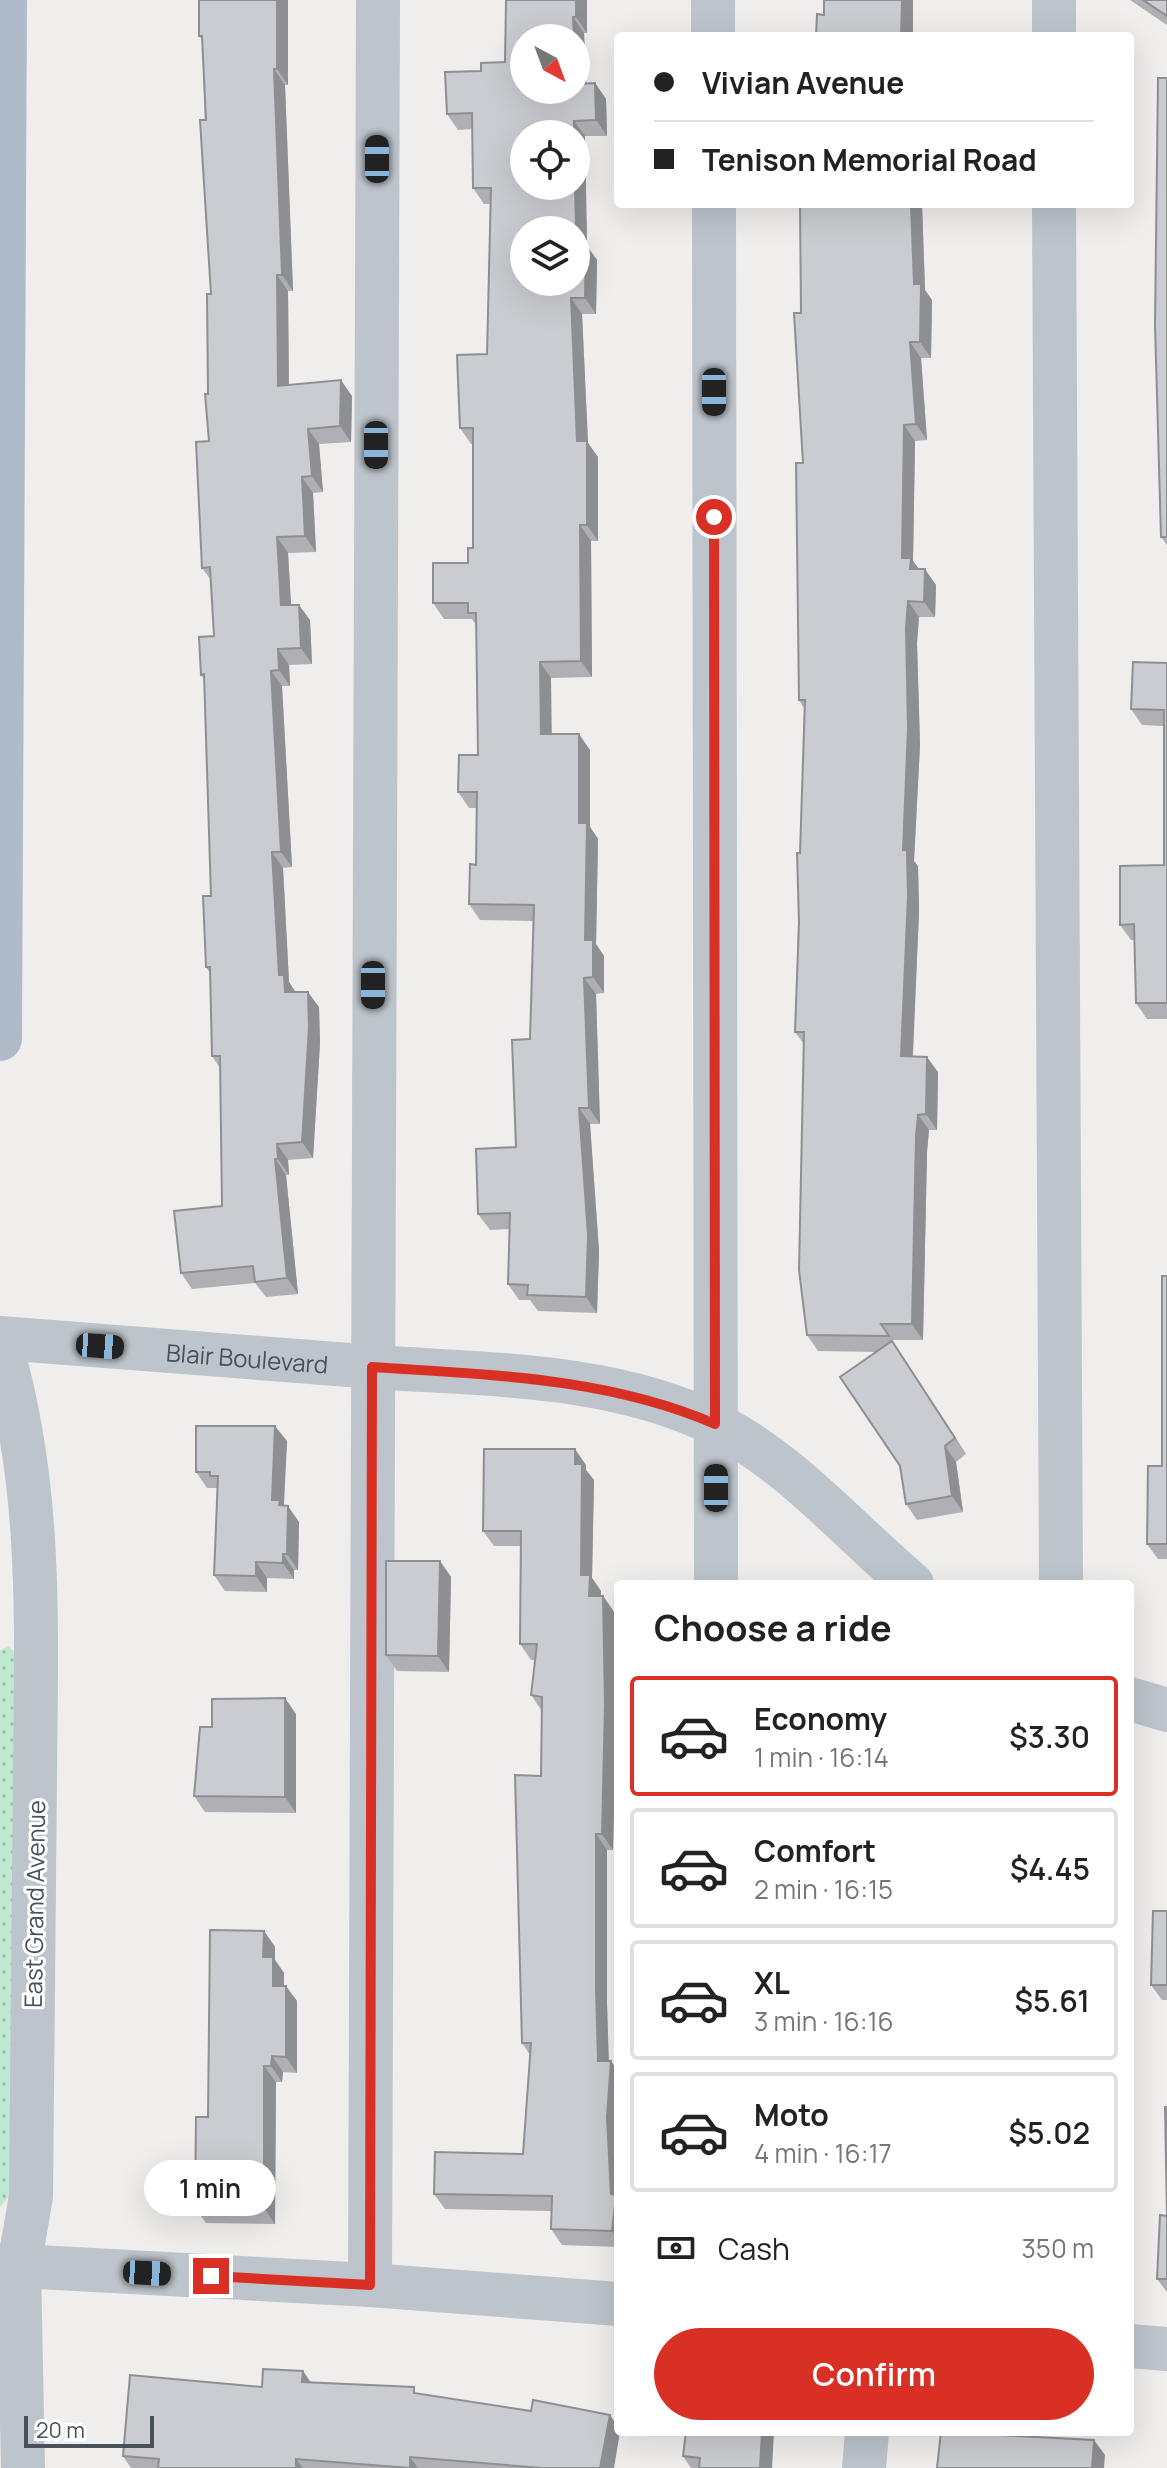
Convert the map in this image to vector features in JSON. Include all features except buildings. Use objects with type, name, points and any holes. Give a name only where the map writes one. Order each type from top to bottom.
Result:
[{"type":"main road","points":[[0,1039],[5,0]]},
{"type":"street","points":[[370,2285],[378,0]]},
{"type":"street","points":[[713,0],[713,32]]},
{"type":"street","points":[[1054,0],[1054,32]]},
{"type":"street","points":[[714,208],[716,1580]]},
{"type":"street","points":[[1054,208],[1061,1580]]},
{"type":"street","name":"Blair Boulevard","points":[[0,1341],[562,1380],[670,1405],[715,1424],[756,1448],[808,1489],[908,1580]]},
{"type":"street","name":"East Grand Avenue","points":[[0,1341],[18,1403],[29,1468],[37,1585],[31,2196],[10,2266],[23,2468]]},
{"type":"street","points":[[1134,1700],[1167,1710]]},
{"type":"street","points":[[10,2266],[370,2285],[614,2304]]},
{"type":"street","points":[[1134,2346],[1167,2349]]},
{"type":"street","points":[[864,2468],[867,2436]]},
{"type":"green space","points":[[8,1646],[16,1653],[12,2183],[9,2196],[0,2207],[0,1651]]},
{"type":"route","points":[[211,2276],[370,2285],[372,1367],[562,1380],[670,1405],[715,1424],[714,517]]}]
